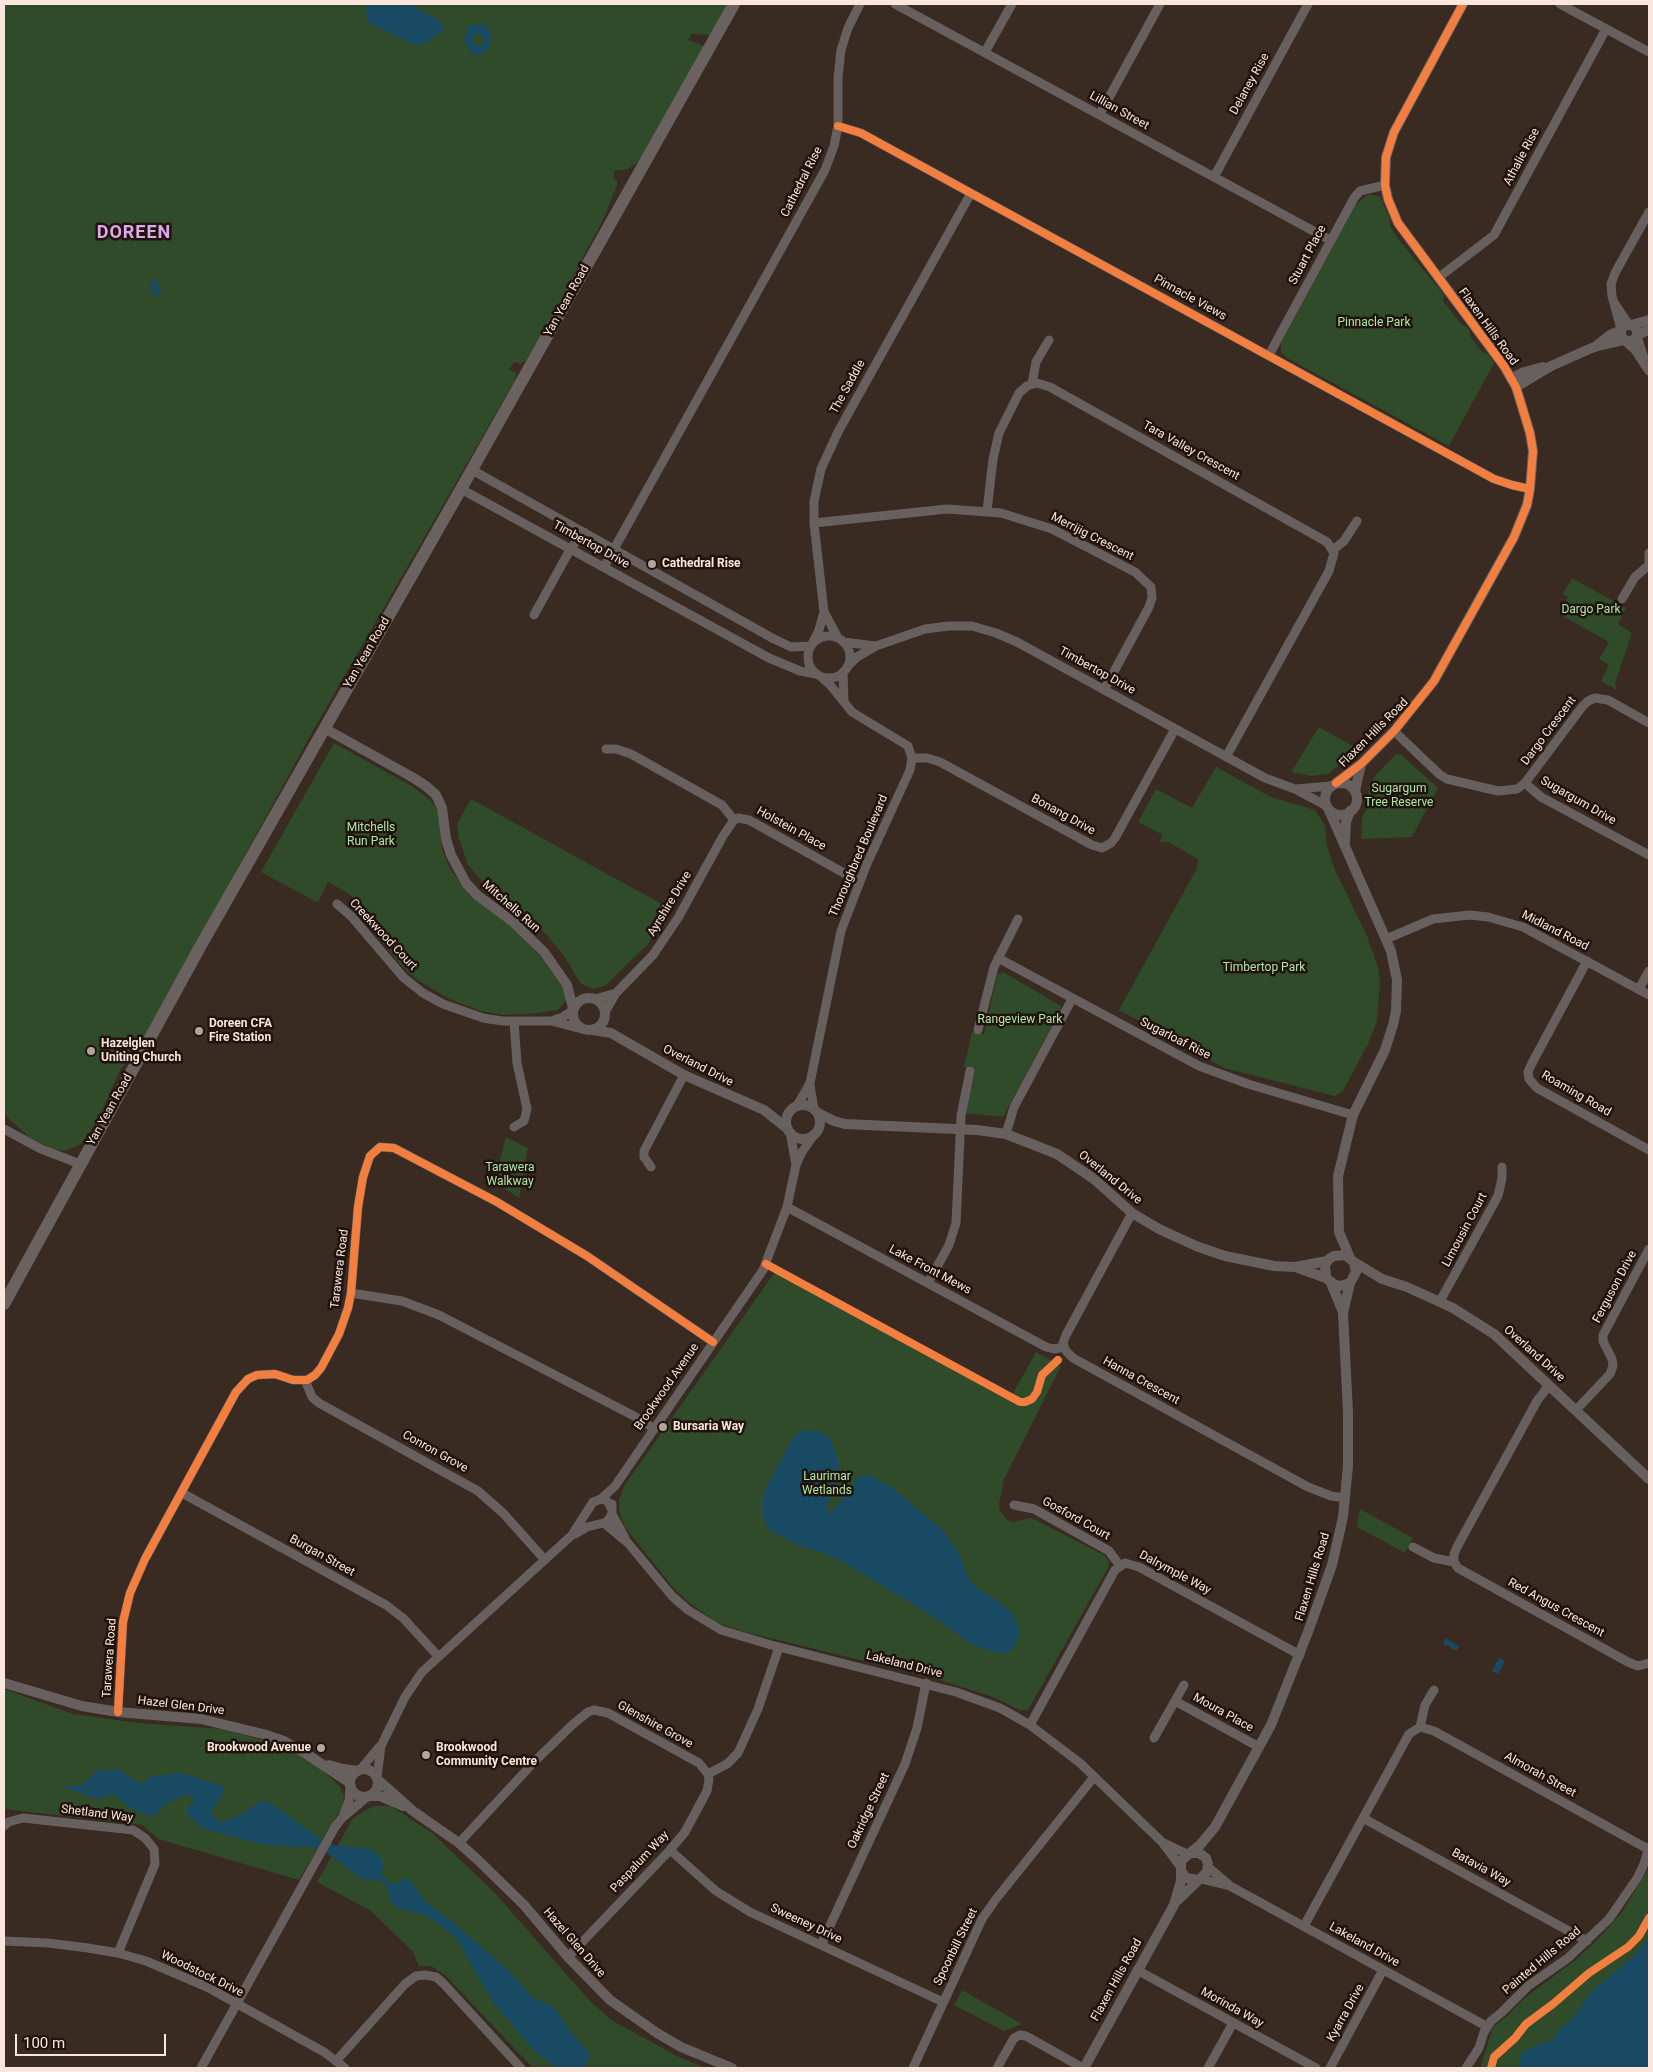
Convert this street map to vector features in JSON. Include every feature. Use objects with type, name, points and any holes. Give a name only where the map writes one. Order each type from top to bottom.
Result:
[{"type":"main road","name":"Yan Yean Road","points":[[4,1304],[80,1164],[324,728],[472,470],[734,4]]},
{"type":"street","name":"Cathedral Rise","points":[[604,567],[825,170],[834,146],[838,126],[838,78],[841,50],[848,28],[860,4]]},
{"type":"street","name":"Lillian Street","points":[[895,4],[1330,240]]},
{"type":"street","points":[[985,52],[1012,4]]},
{"type":"street","points":[[1100,114],[1160,4]]},
{"type":"street","name":"Delaney Rise","points":[[1214,176],[1308,4]]},
{"type":"street","name":"Flaxen Hills Road","points":[[1333,785],[1361,764],[1394,732],[1434,682],[1514,537],[1524,514],[1530,489],[1533,460],[1530,434],[1514,383],[1398,223],[1388,199],[1385,185],[1386,157],[1394,132],[1461,4]]},
{"type":"street","points":[[1560,4],[1649,52]]},
{"type":"street","name":"Athalie Rise","points":[[1438,278],[1494,235],[1606,29]]},
{"type":"street","name":"Pinnacle Views","points":[[838,126],[861,133],[971,192],[1494,479],[1530,489]]},
{"type":"street","name":"Stuart Place","points":[[1269,354],[1356,195],[1363,190],[1385,185]]},
{"type":"street","name":"The Saddle","points":[[812,645],[824,612],[814,523],[815,491],[828,452],[971,192]]},
{"type":"street","points":[[1647,367],[1625,331],[1613,302],[1611,290],[1613,278],[1649,212]]},
{"type":"street","points":[[1514,383],[1524,372],[1551,366],[1649,320]]},
{"type":"street","points":[[1625,331],[1637,330],[1637,336],[1647,367]]},
{"type":"street","points":[[1637,336],[1649,330]]},
{"type":"street","points":[[987,511],[994,452],[999,433],[1020,393],[1032,384],[1036,362],[1049,340]]},
{"type":"street","name":"Tara Valley Crescent","points":[[1032,384],[1042,384],[1050,387],[1114,422],[1322,539],[1333,550]]},
{"type":"street","name":"Timbertop Drive","points":[[472,470],[783,644],[797,648],[812,645]]},
{"type":"street","name":"Timbertop Drive","points":[[461,489],[784,666],[818,675]]},
{"type":"street","name":"Merrijig Crescent","points":[[814,523],[928,510],[987,511],[1020,517],[1052,529],[1135,572],[1151,587],[1152,598],[1150,607],[1104,690]]},
{"type":"street","points":[[1226,757],[1329,571],[1334,557],[1333,550],[1344,541],[1356,522]]},
{"type":"street","points":[[534,615],[570,548],[584,532]]},
{"type":"street","points":[[1649,553],[1649,561]]},
{"type":"street","points":[[1622,599],[1635,577],[1649,565]]},
{"type":"street","name":"The Saddle","points":[[824,612],[841,640]]},
{"type":"street","name":"Timbertop Drive","points":[[845,670],[857,657],[876,646],[925,629],[972,626],[996,632],[1265,778],[1296,789],[1328,808]]},
{"type":"street","points":[[844,704],[842,693],[849,654],[841,640],[824,636],[812,645],[808,658],[812,670],[831,686],[844,704],[860,718],[908,746],[912,758]]},
{"type":"street","name":"Timbertop Drive","points":[[841,640],[876,646]]},
{"type":"street","points":[[818,675],[832,678],[845,670]]},
{"type":"street","name":"Dargo Crescent","points":[[1525,783],[1588,701],[1595,698],[1608,700],[1649,723]]},
{"type":"street","name":"Mitchells Run","points":[[324,728],[412,776],[436,795],[442,808],[446,839],[451,855],[466,883],[477,895],[512,921],[544,952],[567,985],[573,1009]]},
{"type":"street","name":"Bonang Drive","points":[[912,758],[927,758],[940,762],[1092,845],[1102,848],[1111,843],[1115,838],[1175,729]]},
{"type":"street","name":"Sugargum Drive","points":[[1394,732],[1439,774],[1447,779],[1498,791],[1517,789],[1525,783],[1541,797],[1649,855]]},
{"type":"street","points":[[606,749],[616,749],[631,754],[722,804],[734,820]]},
{"type":"street","name":"Thoroughbred Boulevard","points":[[795,1108],[810,1083],[839,940],[860,882],[904,784],[912,758]]},
{"type":"street","name":"Flaxen Hills Road","points":[[1355,791],[1361,764]]},
{"type":"street","points":[[1339,1232],[1356,1272],[1351,1282],[1340,1286],[1329,1281],[1324,1270],[1339,1232],[1338,1176],[1353,1115],[1384,1050],[1396,1010],[1397,980],[1391,950],[1328,808],[1325,797],[1333,785],[1345,783],[1355,791],[1356,800],[1346,822],[1345,846]]},
{"type":"street","name":"Timbertop Drive","points":[[1296,789],[1333,785]]},
{"type":"street","points":[[1328,808],[1337,814],[1350,812]]},
{"type":"street","name":"Holstein Place","points":[[734,820],[738,818],[749,820],[860,882]]},
{"type":"street","name":"Ayrshire Drive","points":[[605,1014],[616,993],[637,974],[665,939],[734,820]]},
{"type":"street","name":"Creekwood Court","points":[[337,904],[351,916],[404,978],[423,993],[463,1013],[483,1018],[514,1021],[551,1021],[582,1029]]},
{"type":"street","name":"Midland Road","points":[[1386,939],[1433,919],[1470,915],[1488,917],[1523,927],[1649,995]]},
{"type":"street","points":[[978,1030],[991,976],[1018,919]]},
{"type":"street","name":"Sugarloaf Rise","points":[[998,958],[1199,1066],[1241,1082],[1353,1115]]},
{"type":"street","name":"Roaming Road","points":[[1587,961],[1531,1065],[1528,1072],[1529,1079],[1537,1088],[1649,1150]]},
{"type":"street","points":[[1639,989],[1649,971]]},
{"type":"street","name":"Mitchells Run","points":[[567,985],[592,998]]},
{"type":"street","name":"Ayrshire Drive","points":[[592,998],[616,993]]},
{"type":"street","points":[[592,998],[603,1007],[605,1014],[601,1024],[593,1030],[582,1029],[574,1021],[573,1009],[580,1000],[592,998]]},
{"type":"street","points":[[1006,1134],[1014,1107],[1072,999]]},
{"type":"street","name":"Creekwood Court","points":[[551,1021],[563,1017],[573,1009]]},
{"type":"street","name":"Overland Drive","points":[[605,1014],[610,1024],[624,1039]]},
{"type":"street","points":[[514,1021],[517,1063],[527,1109],[524,1121],[514,1127]]},
{"type":"street","name":"Overland Drive","points":[[593,1030],[611,1033],[624,1039],[684,1075],[764,1110],[777,1118],[789,1130]]},
{"type":"street","points":[[928,1283],[949,1245],[956,1223],[960,1129],[962,1108],[970,1071]]},
{"type":"street","points":[[650,1167],[644,1157],[644,1150],[684,1075]]},
{"type":"street","name":"Thoroughbred Boulevard","points":[[810,1083],[816,1111]]},
{"type":"street","points":[[803,1105],[816,1111],[820,1124],[814,1135],[808,1138],[798,1138],[789,1130],[787,1118],[795,1108],[803,1105]]},
{"type":"street","name":"Overland Drive","points":[[764,1110],[778,1111],[795,1108]]},
{"type":"street","name":"Overland Drive","points":[[816,1111],[834,1121],[845,1124],[960,1129],[1006,1134],[1057,1154],[1094,1179],[1132,1213],[1159,1229],[1196,1246],[1254,1262],[1295,1267],[1329,1281]]},
{"type":"street","name":"Overland Drive","points":[[814,1135],[827,1128],[845,1124]]},
{"type":"street","points":[[4,1129],[41,1149],[80,1164]]},
{"type":"street","name":"Brookwood Avenue","points":[[789,1130],[796,1165]]},
{"type":"street","name":"Brookwood Avenue","points":[[601,1499],[614,1486],[763,1270],[787,1207],[796,1165],[802,1152],[814,1135]]},
{"type":"street","name":"Tarawera Road","points":[[118,1712],[124,1622],[130,1594],[145,1559],[236,1392],[248,1379],[257,1374],[275,1374],[293,1380],[305,1380],[315,1375],[330,1352],[344,1321],[351,1293],[358,1207],[363,1177],[374,1151],[380,1147],[394,1148],[476,1190],[544,1230],[632,1286],[713,1342]]},
{"type":"street","name":"Limousin Court","points":[[1440,1301],[1498,1196],[1502,1178],[1502,1167]]},
{"type":"street","name":"Lake Front Mews","points":[[787,1207],[1046,1347],[1054,1349],[1064,1347]]},
{"type":"street","points":[[1064,1347],[1066,1334],[1132,1213]]},
{"type":"street","name":"Ferguson Drive","points":[[1576,1410],[1610,1374],[1613,1366],[1612,1359],[1603,1334],[1649,1250]]},
{"type":"street","points":[[1328,1260],[1339,1254],[1352,1260]]},
{"type":"street","name":"Overland Drive","points":[[1295,1267],[1328,1260]]},
{"type":"street","name":"Overland Drive","points":[[1352,1260],[1382,1279],[1440,1301],[1458,1310],[1494,1334],[1649,1479]]},
{"type":"street","name":"Overland Drive","points":[[1351,1282],[1366,1278],[1382,1279]]},
{"type":"street","name":"Flaxen Hills Road","points":[[1329,1281],[1343,1313]]},
{"type":"street","name":"Flaxen Hills Road","points":[[1189,1853],[1200,1845],[1215,1827],[1259,1747],[1284,1695],[1332,1565],[1345,1498],[1348,1448],[1343,1313],[1351,1282]]},
{"type":"street","points":[[351,1293],[402,1301],[439,1314],[634,1416],[653,1428]]},
{"type":"street","name":"Hanna Crescent","points":[[1064,1347],[1073,1358],[1308,1486],[1331,1496],[1345,1498]]},
{"type":"street","name":"Conron Grove","points":[[305,1380],[312,1398],[319,1403],[478,1491],[490,1500],[545,1560]]},
{"type":"street","points":[[1454,1562],[1454,1554],[1461,1538],[1536,1401],[1549,1385]]},
{"type":"street","name":"Brookwood Avenue","points":[[612,1512],[614,1486]]},
{"type":"street","name":"Burgan Street","points":[[182,1493],[386,1605],[403,1618],[438,1656]]},
{"type":"street","points":[[342,1818],[378,1787],[377,1778],[381,1746],[390,1724],[414,1682],[438,1656],[572,1535],[593,1502],[601,1499],[608,1502],[612,1512],[610,1520],[572,1535]]},
{"type":"street","name":"Gosford Court","points":[[1014,1505],[1034,1510],[1109,1551],[1120,1566]]},
{"type":"street","points":[[589,1509],[591,1519],[602,1523]]},
{"type":"street","name":"Lakeland Drive","points":[[612,1512],[628,1543],[672,1596],[688,1610],[721,1630],[779,1647],[926,1683],[979,1699],[1030,1725],[1057,1744],[1094,1777],[1162,1842],[1180,1868]]},
{"type":"street","name":"Lakeland Drive","points":[[602,1523],[628,1543]]},
{"type":"street","name":"Red Angus Crescent","points":[[1413,1547],[1434,1558],[1454,1562],[1458,1568],[1628,1662],[1638,1666],[1649,1663]]},
{"type":"street","name":"Dalrymple Way","points":[[1030,1725],[1115,1570],[1120,1566],[1130,1563],[1300,1655]]},
{"type":"street","points":[[708,1774],[727,1764],[738,1754],[758,1708],[779,1647]]},
{"type":"street","name":"Hazel Glen Drive","points":[[4,1683],[64,1702],[118,1712],[201,1719],[242,1728],[284,1741],[320,1762],[350,1785]]},
{"type":"street","name":"Oakridge Street","points":[[821,1945],[905,1764],[917,1728],[926,1683]]},
{"type":"street","name":"Moura Place","points":[[1154,1738],[1184,1685]]},
{"type":"street","points":[[1304,1926],[1409,1734],[1420,1727],[1425,1705],[1434,1690]]},
{"type":"street","name":"Moura Place","points":[[1175,1701],[1259,1747]]},
{"type":"street","name":"Glenshire Grove","points":[[459,1843],[572,1724],[588,1712],[594,1710],[608,1714],[699,1764],[708,1774]]},
{"type":"street","name":"Almorah Street","points":[[1420,1727],[1434,1731],[1649,1848]]},
{"type":"street","points":[[201,2068],[327,1841],[342,1818],[350,1800],[352,1776],[381,1746]]},
{"type":"street","name":"Hazel Glen Drive","points":[[320,1762],[343,1769],[359,1770]]},
{"type":"street","points":[[359,1770],[372,1771],[377,1778]]},
{"type":"street","name":"Paspalum Way","points":[[568,1956],[685,1832],[704,1798],[709,1785],[708,1774]]},
{"type":"street","name":"Spoonbill Street","points":[[913,2068],[987,1912],[1094,1777]]},
{"type":"street","name":"Hazel Glen Drive","points":[[377,1778],[413,1811],[459,1843],[524,1905],[568,1956],[610,2000],[632,2017],[681,2047],[732,2068]]},
{"type":"street","points":[[350,1785],[355,1794],[364,1797],[369,1796]]},
{"type":"street","name":"Hazel Glen Drive","points":[[369,1796],[380,1796],[413,1811]]},
{"type":"street","name":"Shetland Way","points":[[6,1824],[23,1818],[133,1830],[146,1838],[154,1849],[155,1864],[118,1953]]},
{"type":"street","name":"Batavia Way","points":[[1363,1818],[1587,1941]]},
{"type":"street","name":"Flaxen Hills Road","points":[[1208,1864],[1208,1850],[1215,1827]]},
{"type":"street","name":"Lakeland Drive","points":[[1162,1842],[1189,1853]]},
{"type":"street","name":"Painted Hills Road","points":[[1466,2068],[1479,2048],[1486,2026],[1528,1986],[1568,1958],[1609,1919],[1624,1899],[1642,1869],[1649,1848]]},
{"type":"street","name":"Sweeney Drive","points":[[670,1850],[716,1891],[733,1902],[943,2002]]},
{"type":"street","points":[[1189,1853],[1198,1853],[1208,1864],[1205,1876],[1199,1879],[1186,1878],[1180,1868],[1181,1861],[1189,1853]]},
{"type":"street","name":"Lakeland Drive","points":[[1208,1864],[1230,1886]]},
{"type":"street","name":"Flaxen Hills Road","points":[[997,2068],[1014,2038],[1026,2036],[1084,2068],[1174,1905],[1181,1881],[1180,1868]]},
{"type":"street","name":"Flaxen Hills Road","points":[[1174,1905],[1199,1879]]},
{"type":"street","name":"Lakeland Drive","points":[[1199,1879],[1230,1886],[1486,2026]]},
{"type":"street","name":"Woodstock Drive","points":[[4,1941],[48,1943],[118,1953],[179,1974],[337,2060],[345,2068]]},
{"type":"street","name":"Morinda Way","points":[[1137,1970],[1316,2068]]},
{"type":"street","name":"Kyarra Drive","points":[[1330,2068],[1384,1970]]},
{"type":"street","points":[[337,2060],[405,1984],[416,1976],[425,1975],[436,1977],[444,1982],[521,2068]]},
{"type":"street","points":[[1208,2068],[1233,2023]]},
{"type":"green space","points":[[4,4],[729,4],[710,35],[692,34],[688,40],[704,46],[639,161],[628,169],[614,171],[614,179],[617,180],[617,185],[603,220],[551,317],[526,361],[520,364],[514,362],[509,369],[516,373],[515,380],[314,729],[153,1023],[140,1043],[135,1045],[124,1043],[123,1045],[132,1050],[133,1055],[120,1070],[97,1122],[81,1144],[64,1151],[53,1149],[30,1138],[4,1114]]},
{"type":"green space","name":"Pinnacle Park","points":[[1368,195],[1381,198],[1390,220],[1390,226],[1399,240],[1444,295],[1443,301],[1462,325],[1466,326],[1470,331],[1470,336],[1483,353],[1488,354],[1494,363],[1449,446],[1287,358],[1281,352],[1281,343],[1356,204]]},
{"type":"green space","name":"Dargo Park","points":[[1572,578],[1626,608],[1618,624],[1632,633],[1615,683],[1617,690],[1601,681],[1609,665],[1599,659],[1609,642],[1559,614],[1568,597],[1563,594]]},
{"type":"green space","points":[[1319,727],[1353,746],[1338,766],[1328,774],[1312,776],[1291,772]]},
{"type":"green space","name":"Mitchells Run Park","points":[[334,743],[415,788],[430,800],[437,809],[442,849],[449,867],[469,895],[507,922],[540,956],[569,997],[558,1010],[504,1015],[481,1011],[449,999],[416,979],[400,964],[358,913],[351,895],[328,882],[318,903],[261,872]]},
{"type":"green space","name":"Sugargum Tree Reserve","points":[[1396,754],[1400,754],[1438,788],[1412,837],[1361,839],[1362,819],[1367,807],[1369,788],[1375,776]]},
{"type":"green space","name":"Timbertop Park","points":[[1216,767],[1271,797],[1315,810],[1325,826],[1327,845],[1334,868],[1367,936],[1378,967],[1380,981],[1377,1021],[1368,1044],[1343,1091],[1335,1096],[1224,1068],[1119,1010],[1197,868],[1198,859],[1168,842],[1159,842],[1163,835],[1138,822],[1156,789],[1192,808]]},
{"type":"green space","points":[[471,799],[671,909],[648,944],[606,985],[594,989],[581,984],[564,956],[548,936],[521,911],[488,888],[468,865],[459,839],[457,824]]},
{"type":"green space","name":"Rangeview Park","points":[[1003,972],[1061,1006],[1060,1011],[1003,1117],[966,1113],[975,1071],[964,1067],[972,1032],[984,1034],[997,975]]},
{"type":"green space","name":"Tarawera Walkway","points":[[506,1137],[528,1148],[519,1198],[494,1182]]},
{"type":"green space","name":"Laurimar Wetlands","points":[[777,1269],[1011,1397],[1036,1352],[1061,1366],[1004,1479],[999,1504],[1000,1511],[1007,1520],[1013,1522],[1030,1518],[1034,1519],[1104,1555],[1109,1562],[1108,1568],[1028,1710],[1020,1710],[993,1697],[934,1678],[745,1632],[716,1622],[687,1601],[671,1585],[625,1527],[619,1511],[619,1500],[624,1486]]},
{"type":"green space","points":[[1360,1509],[1413,1538],[1405,1553],[1357,1527]]},
{"type":"green space","points":[[4,1689],[73,1714],[138,1723],[223,1729],[284,1746],[317,1765],[340,1787],[344,1796],[343,1805],[299,1880],[158,1839],[142,1825],[4,1809]]},
{"type":"green space","points":[[373,1806],[391,1806],[432,1833],[494,1892],[589,2000],[611,2020],[681,2058],[706,2068],[533,2068],[445,1975],[431,1966],[419,1966],[413,1952],[371,1911],[317,1882],[353,1818]]},
{"type":"green space","points":[[1649,1868],[1649,2068],[1480,2068],[1493,2027],[1522,2000],[1574,1961],[1598,1939],[1622,1912]]},
{"type":"green space","points":[[962,1990],[1022,2024],[1004,2031],[954,2005]]},
{"type":"water","points":[[366,4],[410,4],[438,20],[444,26],[444,29],[426,43],[415,45],[367,22]]},
{"type":"water","points":[[475,24],[487,26],[491,35],[489,47],[484,53],[479,55],[471,53],[464,40],[468,27]],"holes":[[[477,33],[484,37],[483,43],[480,46],[475,45],[472,39]]]},
{"type":"water","points":[[154,279],[159,282],[157,289],[162,291],[159,297],[152,293],[150,286]]},
{"type":"water","points":[[804,1430],[819,1431],[831,1440],[839,1464],[838,1477],[826,1509],[827,1514],[834,1510],[859,1476],[870,1475],[891,1487],[944,1531],[960,1556],[969,1580],[980,1590],[1000,1602],[1011,1613],[1017,1621],[1019,1631],[1018,1641],[1013,1649],[1007,1653],[998,1653],[973,1645],[935,1618],[845,1563],[826,1554],[800,1546],[770,1530],[763,1518],[762,1504],[765,1490],[792,1440],[796,1434]]},
{"type":"water","points":[[1445,1638],[1459,1646],[1457,1650],[1443,1644]]},
{"type":"water","points":[[1499,1658],[1505,1661],[1498,1674],[1492,1671]]},
{"type":"water","points":[[98,1770],[119,1770],[140,1784],[153,1776],[181,1773],[225,1787],[220,1799],[210,1813],[220,1823],[242,1814],[261,1801],[265,1801],[271,1803],[317,1837],[334,1845],[371,1849],[380,1856],[383,1863],[382,1875],[386,1880],[396,1884],[406,1878],[410,1880],[426,1902],[449,1919],[509,1971],[533,1998],[553,2006],[571,2032],[590,2054],[585,2067],[558,2068],[534,2051],[490,1998],[458,1941],[447,1930],[427,1916],[398,1908],[389,1899],[387,1886],[381,1881],[362,1879],[330,1855],[310,1846],[261,1844],[204,1829],[187,1815],[186,1811],[194,1799],[192,1795],[183,1795],[166,1804],[153,1817],[130,1808],[113,1793],[97,1799],[61,1786],[81,1786]]},
{"type":"water","points":[[1649,1937],[1649,2068],[1519,2068],[1519,2057],[1524,2051],[1554,2039],[1558,2031],[1572,2019],[1592,1991],[1634,1956]]},
{"type":"cycle path","points":[[1336,783],[1361,764],[1394,731],[1434,681],[1514,537],[1527,505],[1530,489],[1533,451],[1530,433],[1516,387],[1504,366],[1398,223],[1388,199],[1385,185],[1386,157],[1394,132],[1463,4]]},
{"type":"cycle path","points":[[838,126],[861,133],[1494,479],[1530,489]]},
{"type":"cycle path","points":[[118,1712],[123,1622],[130,1593],[145,1559],[236,1392],[248,1379],[257,1375],[275,1374],[293,1380],[307,1380],[321,1368],[339,1334],[351,1293],[358,1207],[363,1177],[370,1156],[380,1147],[394,1148],[497,1202],[587,1256],[713,1342]]},
{"type":"cycle path","points":[[766,1264],[1020,1402],[1032,1399],[1037,1392],[1042,1375],[1058,1360]]},
{"type":"cycle path","points":[[1491,2068],[1494,2057],[1515,2038],[1526,2024],[1589,1973],[1628,1947],[1639,1936],[1649,1918]]},
{"type":"place","name":"Cathedral Rise","points":[[652,564]]},
{"type":"place","name":"Doreen CFA Fire Station","points":[[199,1031]]},
{"type":"place","name":"Hazelglen Uniting Church","points":[[91,1051]]},
{"type":"place","name":"Bursaria Way","points":[[663,1427]]},
{"type":"place","name":"Brookwood Avenue","points":[[321,1748]]},
{"type":"place","name":"Brookwood Community Centre","points":[[426,1755]]},
{"type":"district","name":"DOREEN","points":[[134,233]]}]
